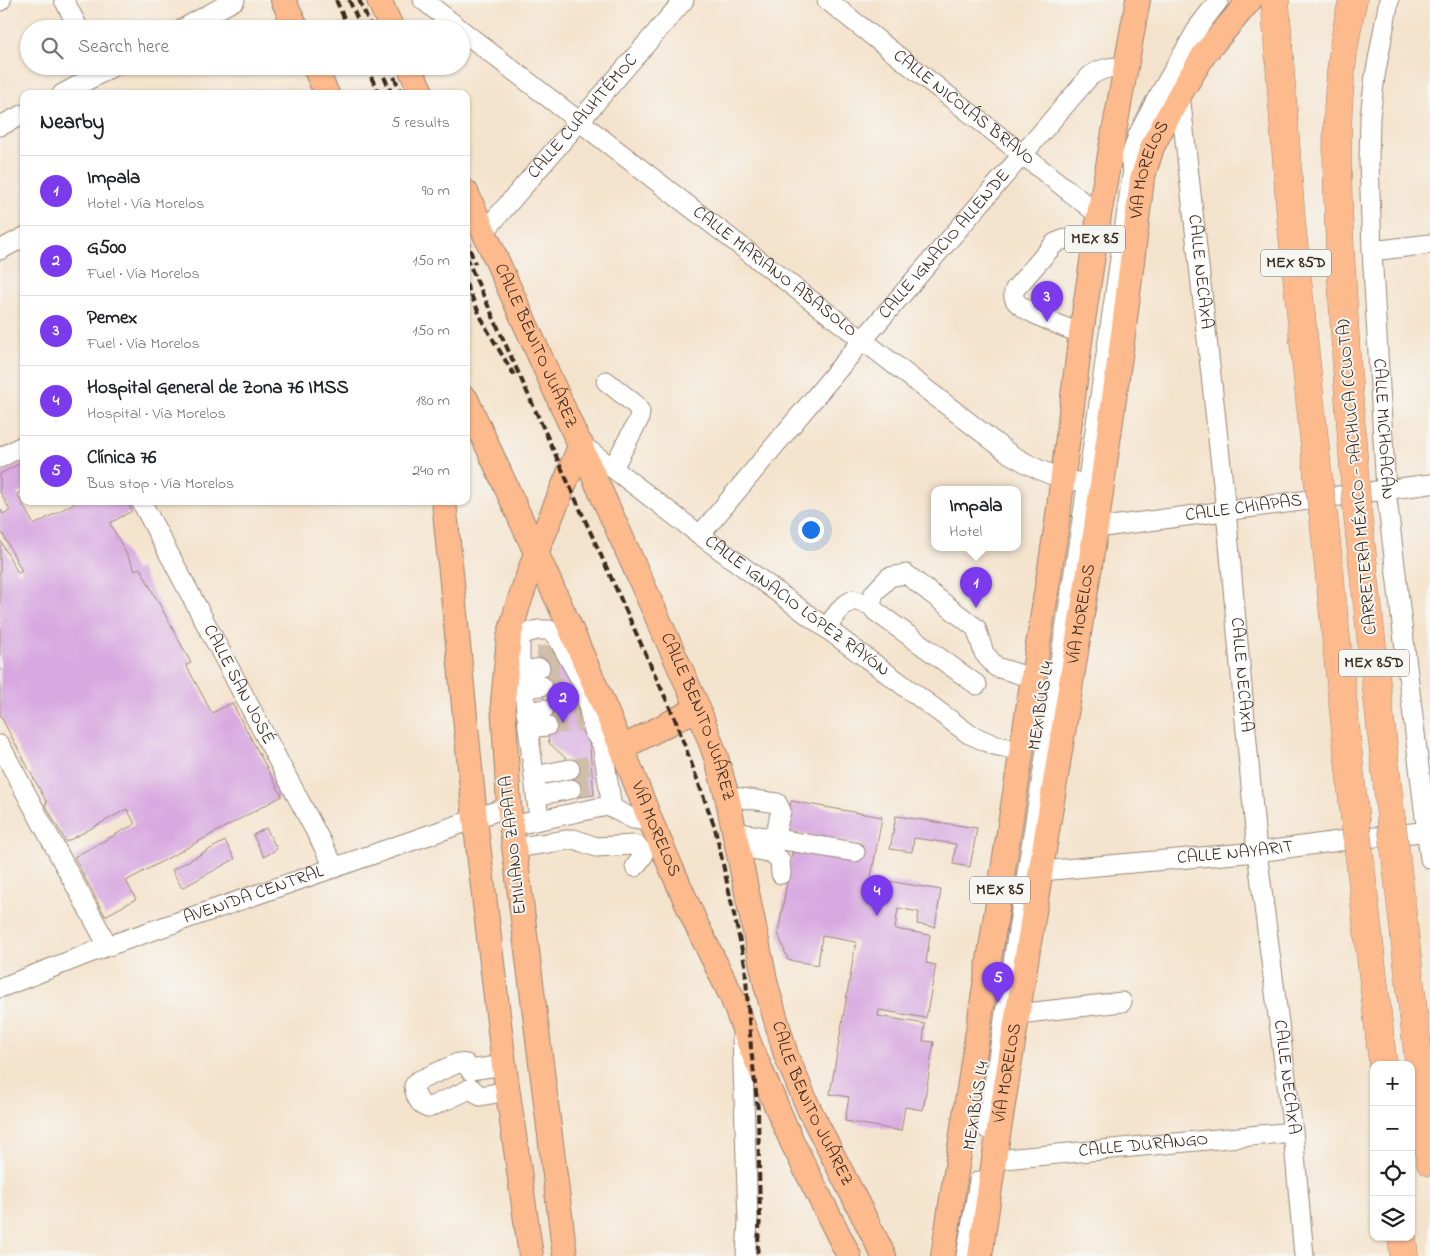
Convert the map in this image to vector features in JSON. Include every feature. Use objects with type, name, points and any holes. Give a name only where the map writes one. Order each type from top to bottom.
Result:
[{"type":"highway","name":"CARRETERA MÉXICO - PACHUCA (CUOTA)","points":[[1275,0],[1292,218],[1355,820],[1383,1061]]},
{"type":"highway","name":"CARRETERA MÉXICO - PACHUCA (CUOTA)","points":[[1353,0],[1340,68],[1337,156],[1344,329],[1356,496],[1430,1162]]},
{"type":"highway","points":[[1402,1241],[1404,1256]]},
{"type":"main road","points":[[283,0],[293,20]]},
{"type":"main road","points":[[379,0],[388,20]]},
{"type":"main road","name":"VÍA MORELOS","points":[[948,1250],[1032,678],[1076,526],[1082,482],[1081,334],[1099,215],[1138,0]]},
{"type":"main road","name":"VÍA MORELOS","points":[[980,1256],[1041,871],[1082,482],[1124,327],[1142,179],[1152,147],[1180,94],[1205,53],[1250,0]]},
{"type":"main road","points":[[318,75],[325,90]]},
{"type":"main road","points":[[413,75],[420,90]]},
{"type":"main road","name":"CALLE BENITO JUÁREZ","points":[[470,201],[581,444],[698,708],[716,757],[727,796],[766,985],[786,1055],[809,1109],[881,1250]]},
{"type":"main road","name":"VÍA MORELOS","points":[[470,408],[536,553],[549,663],[606,758],[651,822],[697,926],[732,997],[792,1144],[849,1256]]},
{"type":"main road","name":"EMILIANO ZAPATA","points":[[565,1256],[511,826],[503,702],[515,636],[518,605],[536,553],[581,444]]},
{"type":"main road","name":"EMILIANO ZAPATA","points":[[444,505],[475,819],[504,1065],[531,1256]]},
{"type":"main road","points":[[606,758],[698,708]]},
{"type":"main road","points":[[881,1250],[900,1256]]},
{"type":"main road","points":[[928,1256],[937,1251],[948,1250]]},
{"type":"street","points":[[64,0],[74,20]]},
{"type":"street","points":[[198,20],[234,0]]},
{"type":"street","name":"CALLE MARIANO ABASOLO","points":[[423,0],[449,20]]},
{"type":"street","name":"CALLE CUAUHTÉMOC","points":[[484,232],[684,0]]},
{"type":"street","name":"CALLE NICOLÁS BRAVO","points":[[827,0],[1099,215]]},
{"type":"street","points":[[1082,482],[1133,169],[1130,160],[1138,135],[1176,64],[1199,26],[1219,0]]},
{"type":"street","name":"CALLE MICHOACÁN","points":[[1389,0],[1375,76],[1370,118],[1369,161],[1372,251],[1386,490],[1429,831],[1430,859]]},
{"type":"street","name":"CALLE MARIANO ABASOLO","points":[[470,36],[862,342],[1010,454],[1036,469],[1082,482]]},
{"type":"street","name":"CALLE IGNACIO ALLENDE","points":[[700,536],[862,342],[1090,76],[1099,70],[1126,66]]},
{"type":"street","points":[[69,90],[94,75]]},
{"type":"street","name":"CALLE NECAXA","points":[[1180,94],[1226,511],[1257,852],[1293,1132],[1304,1256]]},
{"type":"street","points":[[0,126],[20,116]]},
{"type":"street","points":[[0,250],[20,239]]},
{"type":"street","points":[[1081,334],[1024,308],[1015,301],[1014,292],[1055,243],[1065,239],[1095,239]]},
{"type":"street","points":[[1372,251],[1430,244]]},
{"type":"street","points":[[606,381],[636,405],[640,412],[639,419],[613,468]]},
{"type":"street","name":"CALLE IGNACIO LÓPEZ RAYÓN","points":[[581,444],[700,536],[969,734],[994,745],[1021,751]]},
{"type":"street","points":[[0,458],[20,447]]},
{"type":"street","name":"CALLE CHIAPAS","points":[[1076,526],[1226,511],[1430,484]]},
{"type":"street","name":"CALLE SAN JOSÉ","points":[[143,505],[335,868]]},
{"type":"street","name":"MEXIBÚS L4","points":[[948,1250],[974,1120],[1076,526]]},
{"type":"street","name":"MEXIBÚS L4","points":[[966,1256],[1076,526]]},
{"type":"street","points":[[977,685],[875,612],[871,605],[874,593],[889,577],[906,574],[976,628],[984,653],[996,667],[1032,678]]},
{"type":"street","points":[[826,628],[843,606],[853,600],[871,605]]},
{"type":"street","points":[[515,636],[538,630],[549,630],[557,637],[536,719],[533,770],[539,819]]},
{"type":"street","points":[[515,636],[580,687],[583,714],[600,742],[606,758],[601,782],[612,808]]},
{"type":"street","points":[[0,745],[108,946]]},
{"type":"street","points":[[506,766],[533,770],[570,769]]},
{"type":"street","points":[[536,796],[571,789]]},
{"type":"street","points":[[727,796],[777,803],[781,811],[774,839]]},
{"type":"street","points":[[511,826],[607,806],[633,820],[651,822]]},
{"type":"street","name":"AVENIDA CENTRAL","points":[[0,988],[108,946],[475,819],[511,826]]},
{"type":"street","points":[[511,826],[574,839],[596,847],[637,846],[643,856],[635,867]]},
{"type":"street","name":"CALLE NAYARIT","points":[[1041,871],[1257,852],[1339,840],[1429,831]]},
{"type":"street","points":[[736,839],[774,839],[855,852]]},
{"type":"street","points":[[736,839],[772,853],[780,860],[781,874]]},
{"type":"street","points":[[1018,1014],[1122,1002]]},
{"type":"street","points":[[742,1024],[748,1221],[746,1256]]},
{"type":"street","points":[[504,1065],[471,1079],[480,1096],[508,1090]]},
{"type":"street","name":"CALLE DURANGO","points":[[994,1160],[1293,1132]]},
{"type":"building","points":[[20,463],[20,492],[17,494],[20,505],[23,505],[34,525],[71,505],[129,505],[132,511],[110,523],[135,570],[140,568],[191,663],[186,665],[212,713],[232,703],[282,796],[126,881],[136,899],[105,916],[74,857],[135,824],[127,809],[66,842],[0,715],[0,540],[18,573],[22,571],[0,529],[0,508],[3,514],[10,510],[0,492],[0,474]]},
{"type":"building","points":[[554,650],[574,682],[580,730],[589,738],[594,795],[572,798],[569,761],[549,743],[538,653]]},
{"type":"building","points":[[791,801],[882,817],[871,878],[941,890],[935,927],[917,924],[919,912],[898,908],[895,929],[930,935],[926,963],[936,965],[926,1018],[879,1010],[878,1016],[925,1024],[923,1041],[934,1042],[923,1110],[905,1107],[901,1131],[845,1121],[849,1097],[830,1094],[856,942],[822,936],[818,965],[788,960],[778,933],[793,848],[857,859],[860,844],[786,831]]},
{"type":"building","points":[[896,816],[977,828],[970,867],[953,864],[956,844],[914,838],[912,852],[890,849]]},
{"type":"building","points":[[266,828],[277,849],[264,857],[253,835]]},
{"type":"building","points":[[225,841],[235,859],[182,888],[172,870]]},
{"type":"building","points":[[1017,871],[1024,872],[1007,966],[1000,964]]},
{"type":"building","points":[[988,1042],[996,1043],[983,1129],[975,1128]]},
{"type":"tunnel","points":[[538,656],[556,654]]},
{"type":"tunnel","points":[[540,668],[566,668]]},
{"type":"tunnel","points":[[542,686],[575,687]]},
{"type":"tunnel","points":[[544,709],[577,707]]},
{"type":"tunnel","points":[[547,726],[579,721]]},
{"type":"tunnel","points":[[570,769],[592,765]]},
{"type":"tunnel","points":[[571,789],[593,783]]},
{"type":"railway","points":[[336,0],[345,20]]},
{"type":"railway","points":[[349,0],[358,20]]},
{"type":"railway","points":[[359,0],[368,20]]},
{"type":"railway","points":[[370,75],[377,90]]},
{"type":"railway","points":[[383,75],[390,90]]},
{"type":"railway","points":[[393,75],[400,90]]},
{"type":"railway","points":[[470,250],[475,264]]},
{"type":"railway","points":[[470,266],[675,719],[715,828],[745,964],[758,1110],[760,1217],[757,1256]]},
{"type":"railway","points":[[470,293],[485,326],[514,375]]},
{"type":"place","name":"Pemex","points":[[1047,322]]},
{"type":"place","name":"Impala","points":[[976,608]]},
{"type":"place","name":"G500","points":[[563,723]]},
{"type":"place","name":"Hospital General de Zona 76 IMSS","points":[[877,916]]},
{"type":"place","name":"Clínica 76","points":[[998,1003]]}]
